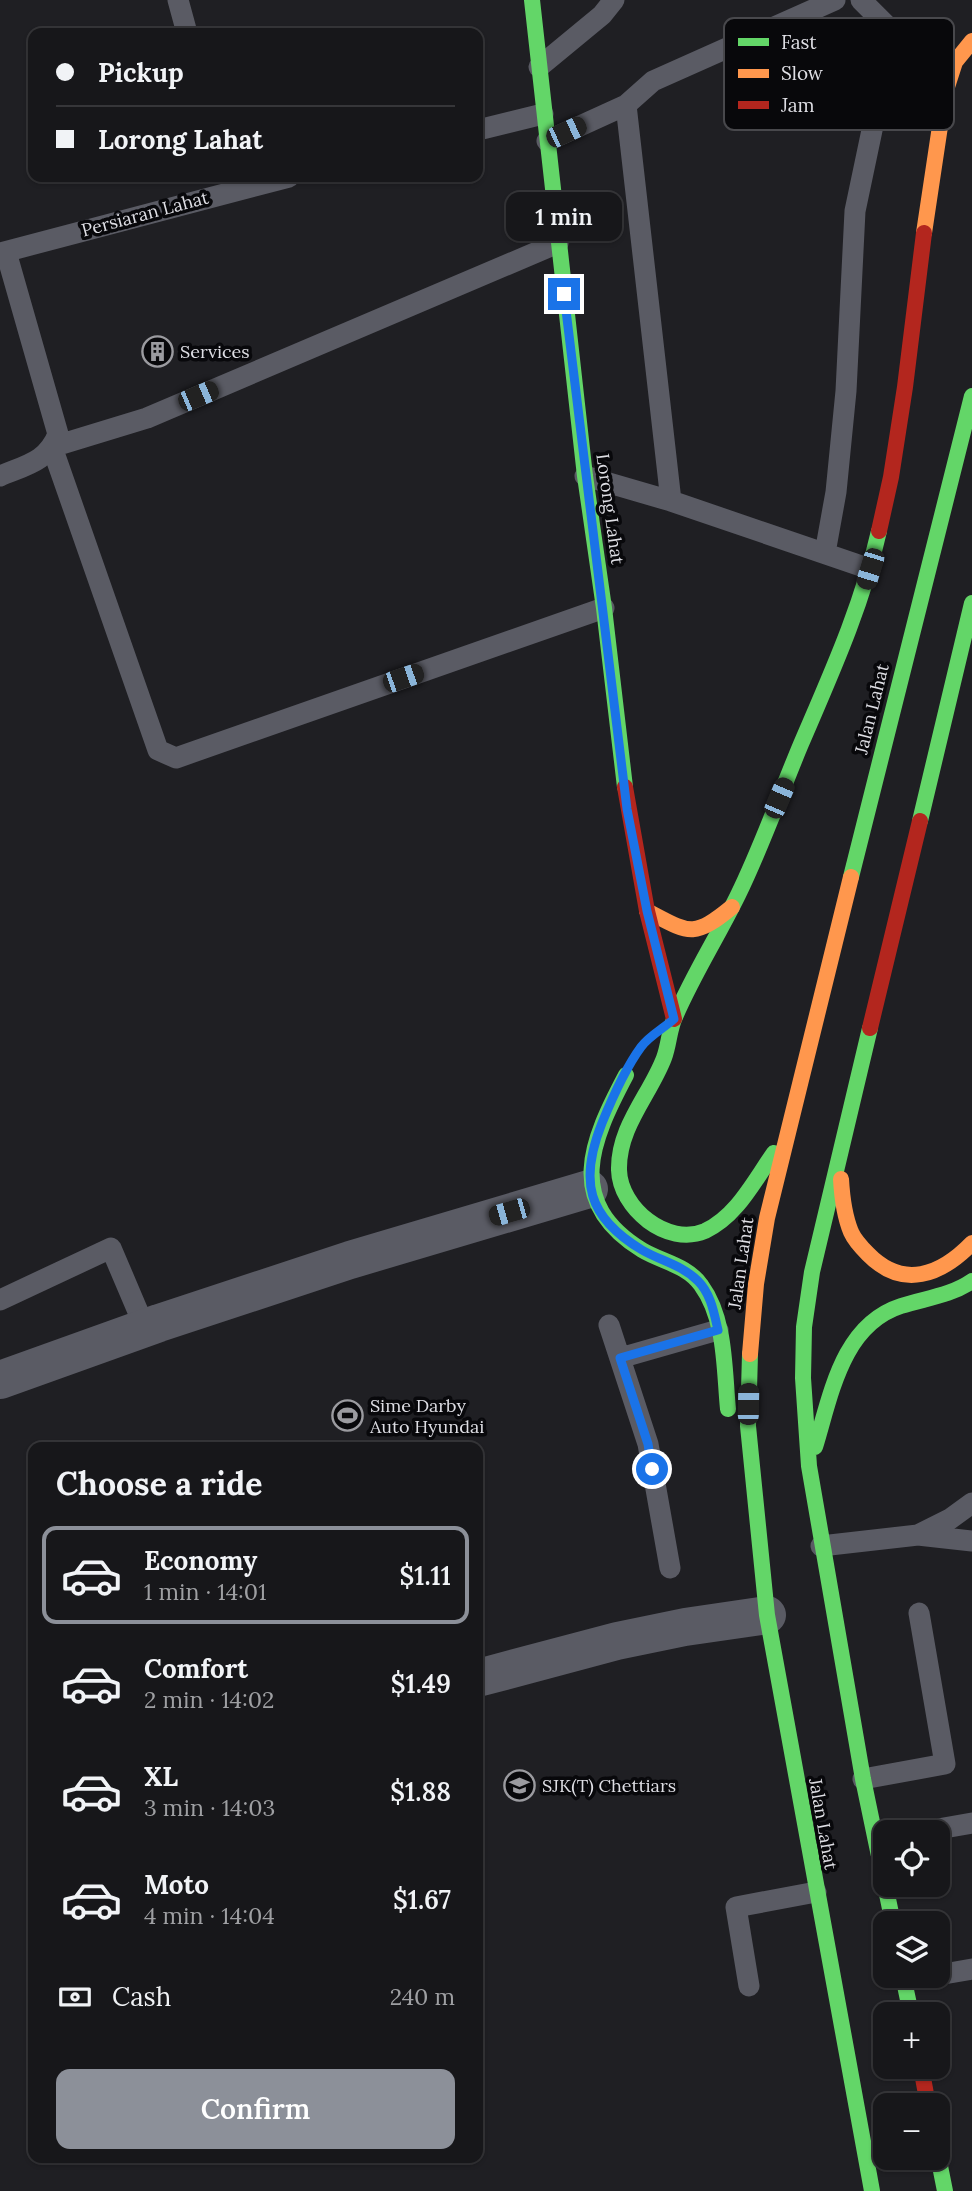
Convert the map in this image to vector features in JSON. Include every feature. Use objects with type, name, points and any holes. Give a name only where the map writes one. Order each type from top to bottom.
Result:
[{"type":"main road","name":"Lorong Lahat","points":[[532,0],[585,476],[604,608],[627,809],[647,911],[674,1019]]},
{"type":"main road","points":[[954,65],[972,41]]},
{"type":"main road","points":[[787,1134],[735,1209],[721,1222],[702,1232],[684,1235],[647,1221],[622,1188],[619,1169],[631,1120],[664,1058],[674,1019],[732,907],[859,607],[891,477],[905,387],[916,282],[939,130]]},
{"type":"main road","name":"Jalan Lahat","points":[[872,2191],[767,1615],[748,1426],[749,1361],[756,1284],[767,1218],[972,396]]},
{"type":"main road","points":[[875,1820],[863,1779],[809,1466],[803,1378],[804,1327],[812,1272],[972,603]]},
{"type":"main road","points":[[647,911],[669,925],[699,931],[707,928],[732,907]]},
{"type":"main road","points":[[653,1037],[674,1019]]},
{"type":"main road","points":[[636,1056],[607,1108],[596,1139],[589,1189],[606,1220],[625,1238],[643,1250],[684,1269],[700,1283],[710,1299],[718,1330],[730,1427]]},
{"type":"main road","points":[[840,1156],[843,1205],[851,1233],[868,1255],[884,1269],[909,1277],[937,1270],[960,1258],[972,1243]]},
{"type":"main road","points":[[809,1466],[840,1370],[860,1331],[877,1317],[899,1306],[921,1303],[945,1295],[972,1281]]},
{"type":"main road","points":[[735,1451],[756,1522]]},
{"type":"main road","points":[[941,2170],[945,2191]]},
{"type":"street","points":[[0,1380],[145,1328],[350,1260],[589,1189]]},
{"type":"street","points":[[483,1677],[617,1641],[685,1627],[767,1615]]},
{"type":"lane","points":[[178,0],[186,28]]},
{"type":"lane","points":[[539,66],[602,15],[614,0]]},
{"type":"lane","points":[[795,18],[835,0]]},
{"type":"lane","points":[[861,0],[879,18]]},
{"type":"lane","points":[[547,141],[626,105],[653,81],[724,49]]},
{"type":"lane","points":[[626,105],[671,501]]},
{"type":"lane","points":[[483,129],[544,114]]},
{"type":"lane","points":[[825,553],[836,492],[846,391],[855,211],[873,130]]},
{"type":"lane","name":"Persiaran Lahat","points":[[3,253],[229,184]]},
{"type":"lane","points":[[52,447],[147,418],[558,243]]},
{"type":"lane","points":[[0,477],[41,458],[52,447],[58,433],[3,253]]},
{"type":"lane","points":[[52,447],[158,750],[176,758],[604,608]]},
{"type":"lane","points":[[585,476],[671,501],[870,569]]},
{"type":"lane","points":[[0,1300],[111,1248],[145,1328]]},
{"type":"lane","points":[[609,1325],[648,1444],[670,1568]]},
{"type":"lane","points":[[620,1358],[718,1330]]},
{"type":"lane","points":[[918,1535],[950,1520],[972,1503]]},
{"type":"lane","points":[[821,1546],[918,1535],[972,1541]]},
{"type":"lane","points":[[863,1779],[945,1764],[919,1614]]},
{"type":"lane","points":[[950,1827],[972,1823]]},
{"type":"lane","points":[[749,1986],[736,1907],[816,1892]]},
{"type":"lane","points":[[950,1973],[972,1969]]},
{"type":"traffic: fast","points":[[532,0],[585,476],[625,787]]},
{"type":"traffic: fast","points":[[851,877],[972,396]]},
{"type":"traffic: fast","points":[[774,1153],[736,1207],[705,1231],[690,1235],[676,1234],[648,1221],[628,1198],[621,1184],[620,1154],[629,1125],[664,1058],[675,1017],[763,839],[855,613],[879,531]]},
{"type":"traffic: fast","points":[[920,821],[972,603]]},
{"type":"traffic: fast","points":[[870,1028],[812,1272],[804,1327],[803,1378],[809,1466],[863,1779],[890,1911]]},
{"type":"traffic: fast","points":[[626,1075],[603,1123],[595,1147],[593,1191],[602,1212],[617,1231],[642,1250],[689,1273],[701,1285],[709,1298],[719,1329],[728,1409]]},
{"type":"traffic: fast","points":[[815,1447],[842,1364],[865,1329],[881,1315],[901,1306],[946,1293],[972,1281]]},
{"type":"traffic: fast","points":[[750,1354],[748,1426],[767,1615],[872,2191]]},
{"type":"traffic: fast","points":[[906,1988],[908,2002]]},
{"type":"traffic: fast","points":[[941,2170],[945,2191]]},
{"type":"traffic: slow","points":[[954,65],[972,41]]},
{"type":"traffic: slow","points":[[924,233],[939,130]]},
{"type":"traffic: slow","points":[[750,1354],[756,1284],[767,1218],[851,877]]},
{"type":"traffic: slow","points":[[647,911],[682,928],[691,929],[708,924],[732,907]]},
{"type":"traffic: slow","points":[[841,1179],[845,1213],[853,1235],[868,1254],[895,1272],[908,1275],[935,1270],[972,1243]]},
{"type":"traffic: jam","points":[[879,531],[891,477],[905,387],[924,233]]},
{"type":"traffic: jam","points":[[625,787],[647,911],[674,1019]]},
{"type":"traffic: jam","points":[[870,1028],[920,821]]},
{"type":"traffic: jam","points":[[923,2079],[926,2093]]},
{"type":"place","name":"Services","points":[[157,352]]},
{"type":"place","name":"Sime Darby Auto Hyundai","points":[[347,1416]]},
{"type":"place","name":"SJK(T) Chettiars","points":[[519,1786]]},
{"type":"route","points":[[564,294],[627,809],[647,911],[674,1019],[642,1045],[607,1108],[596,1139],[589,1189],[606,1220],[625,1238],[643,1250],[684,1269],[700,1283],[710,1299],[718,1330],[620,1358],[648,1444],[652,1469]]}]
